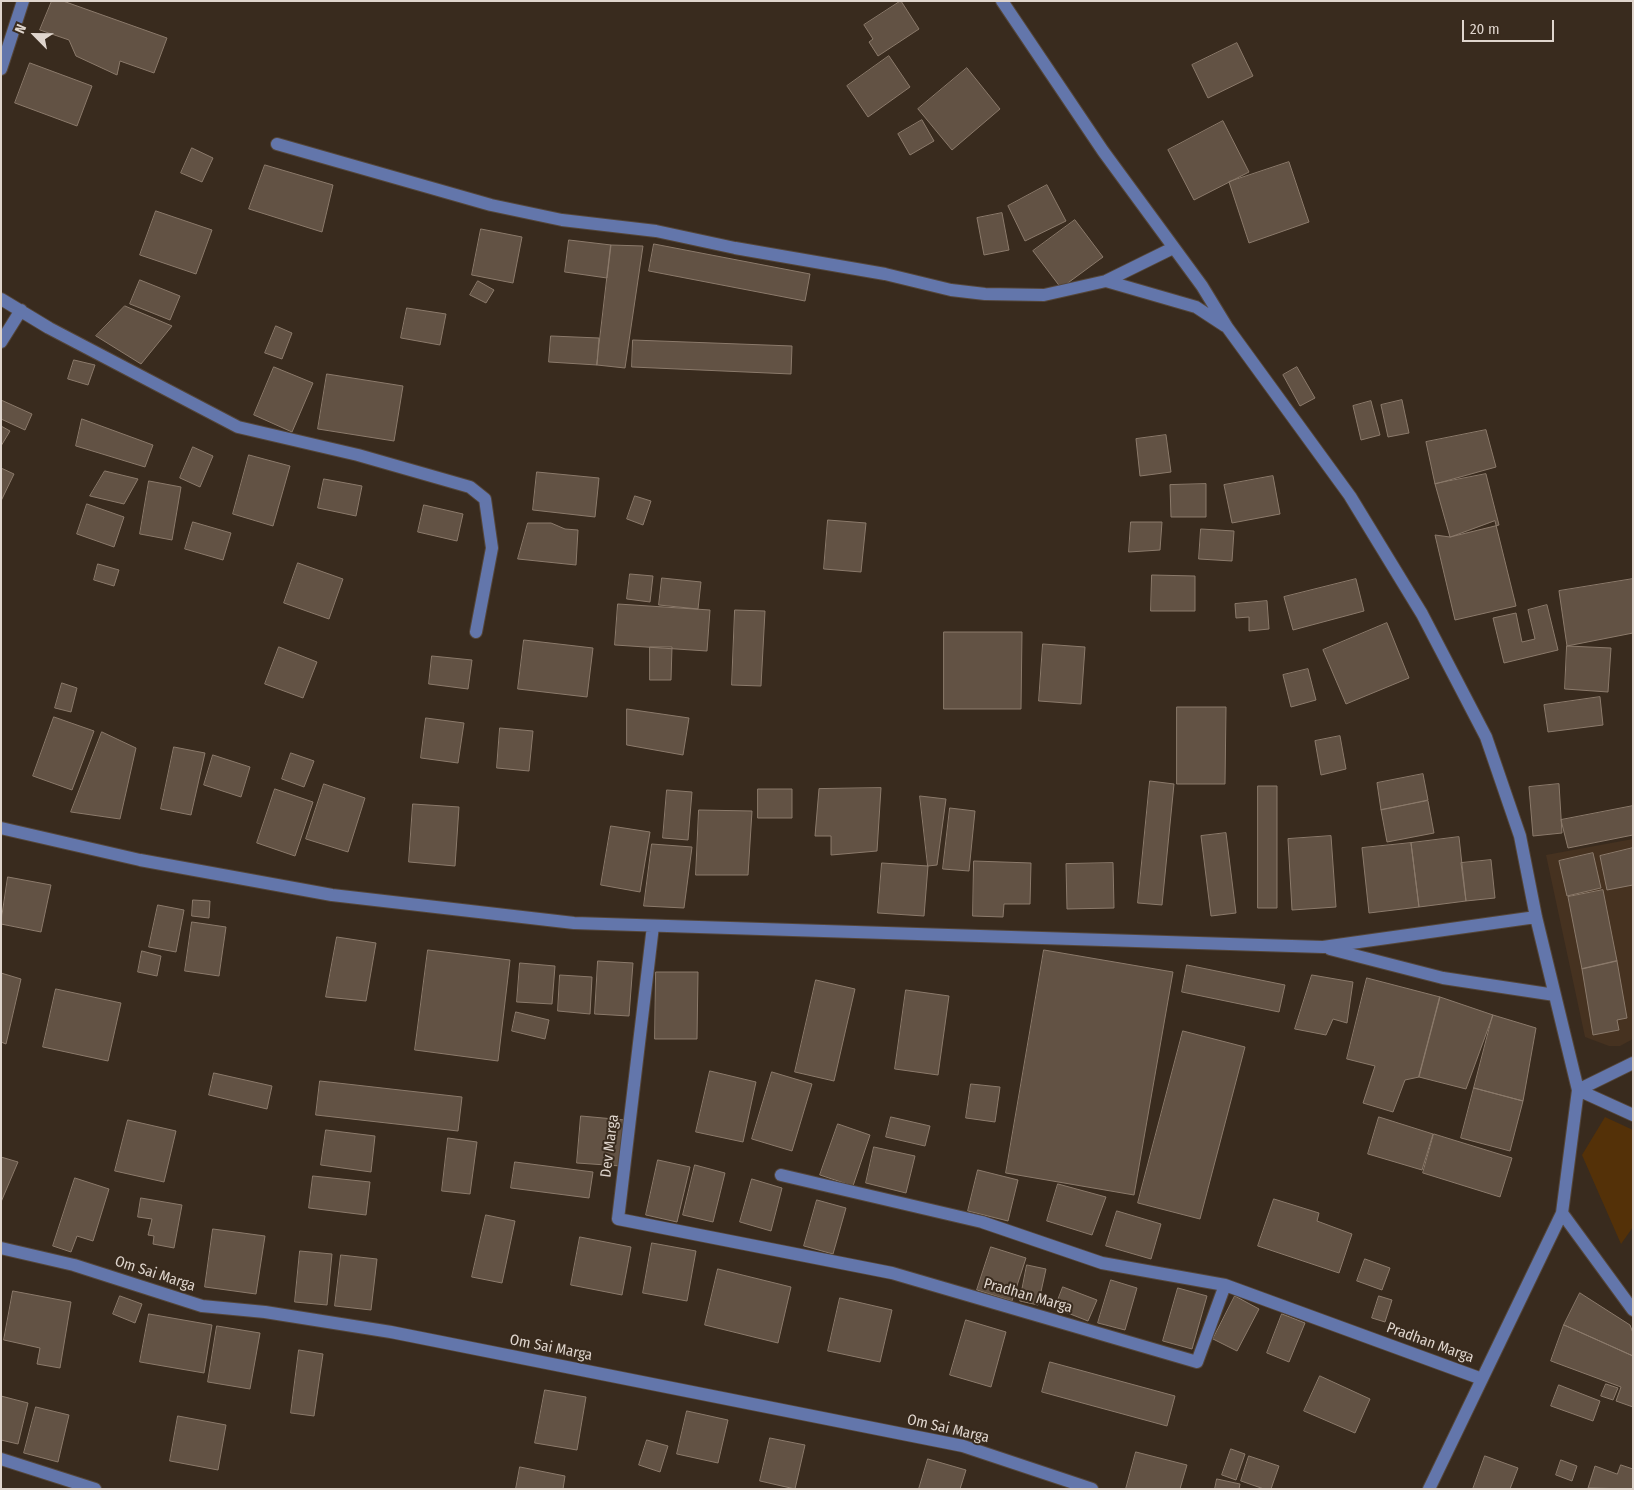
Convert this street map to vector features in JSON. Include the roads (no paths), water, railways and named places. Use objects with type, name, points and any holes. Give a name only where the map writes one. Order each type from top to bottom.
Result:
[{"type":"street","points":[[1,69],[23,1]]},
{"type":"street","points":[[1002,1],[1103,152],[1202,286],[1227,327],[1350,496],[1422,614],[1486,738],[1520,836],[1536,916],[1578,1090],[1562,1214],[1429,1489]]},
{"type":"street","points":[[277,144],[492,205],[562,220],[656,231],[735,248],[885,274],[950,290],[984,294],[1044,295],[1106,281],[1173,248]]},
{"type":"street","points":[[1106,281],[1196,308],[1227,327]]},
{"type":"street","points":[[1,299],[49,328],[238,427],[376,459],[470,487],[485,499],[492,548],[476,632]]},
{"type":"street","points":[[1,342],[21,310]]},
{"type":"street","points":[[1,828],[140,860],[332,895],[574,923],[1322,947],[1536,916]]},
{"type":"street","name":"Dev Marga","points":[[653,926],[618,1218],[769,1247]]},
{"type":"street","points":[[1322,947],[1443,978],[1555,995]]},
{"type":"street","points":[[1578,1090],[1633,1063]]},
{"type":"street","points":[[1578,1090],[1633,1115]]},
{"type":"street","name":"Pradhan Marga","points":[[781,1176],[982,1222],[1102,1263],[1225,1285],[1482,1379]]},
{"type":"street","points":[[1562,1214],[1633,1310]]},
{"type":"street","name":"Pradhan Marga","points":[[769,1247],[892,1273],[1197,1362],[1225,1285]]},
{"type":"street","name":"Om Sai Marga","points":[[1,1248],[74,1265],[202,1306],[265,1312],[391,1332],[963,1446],[1092,1489]]},
{"type":"street","points":[[1,1459],[95,1489]]}]
